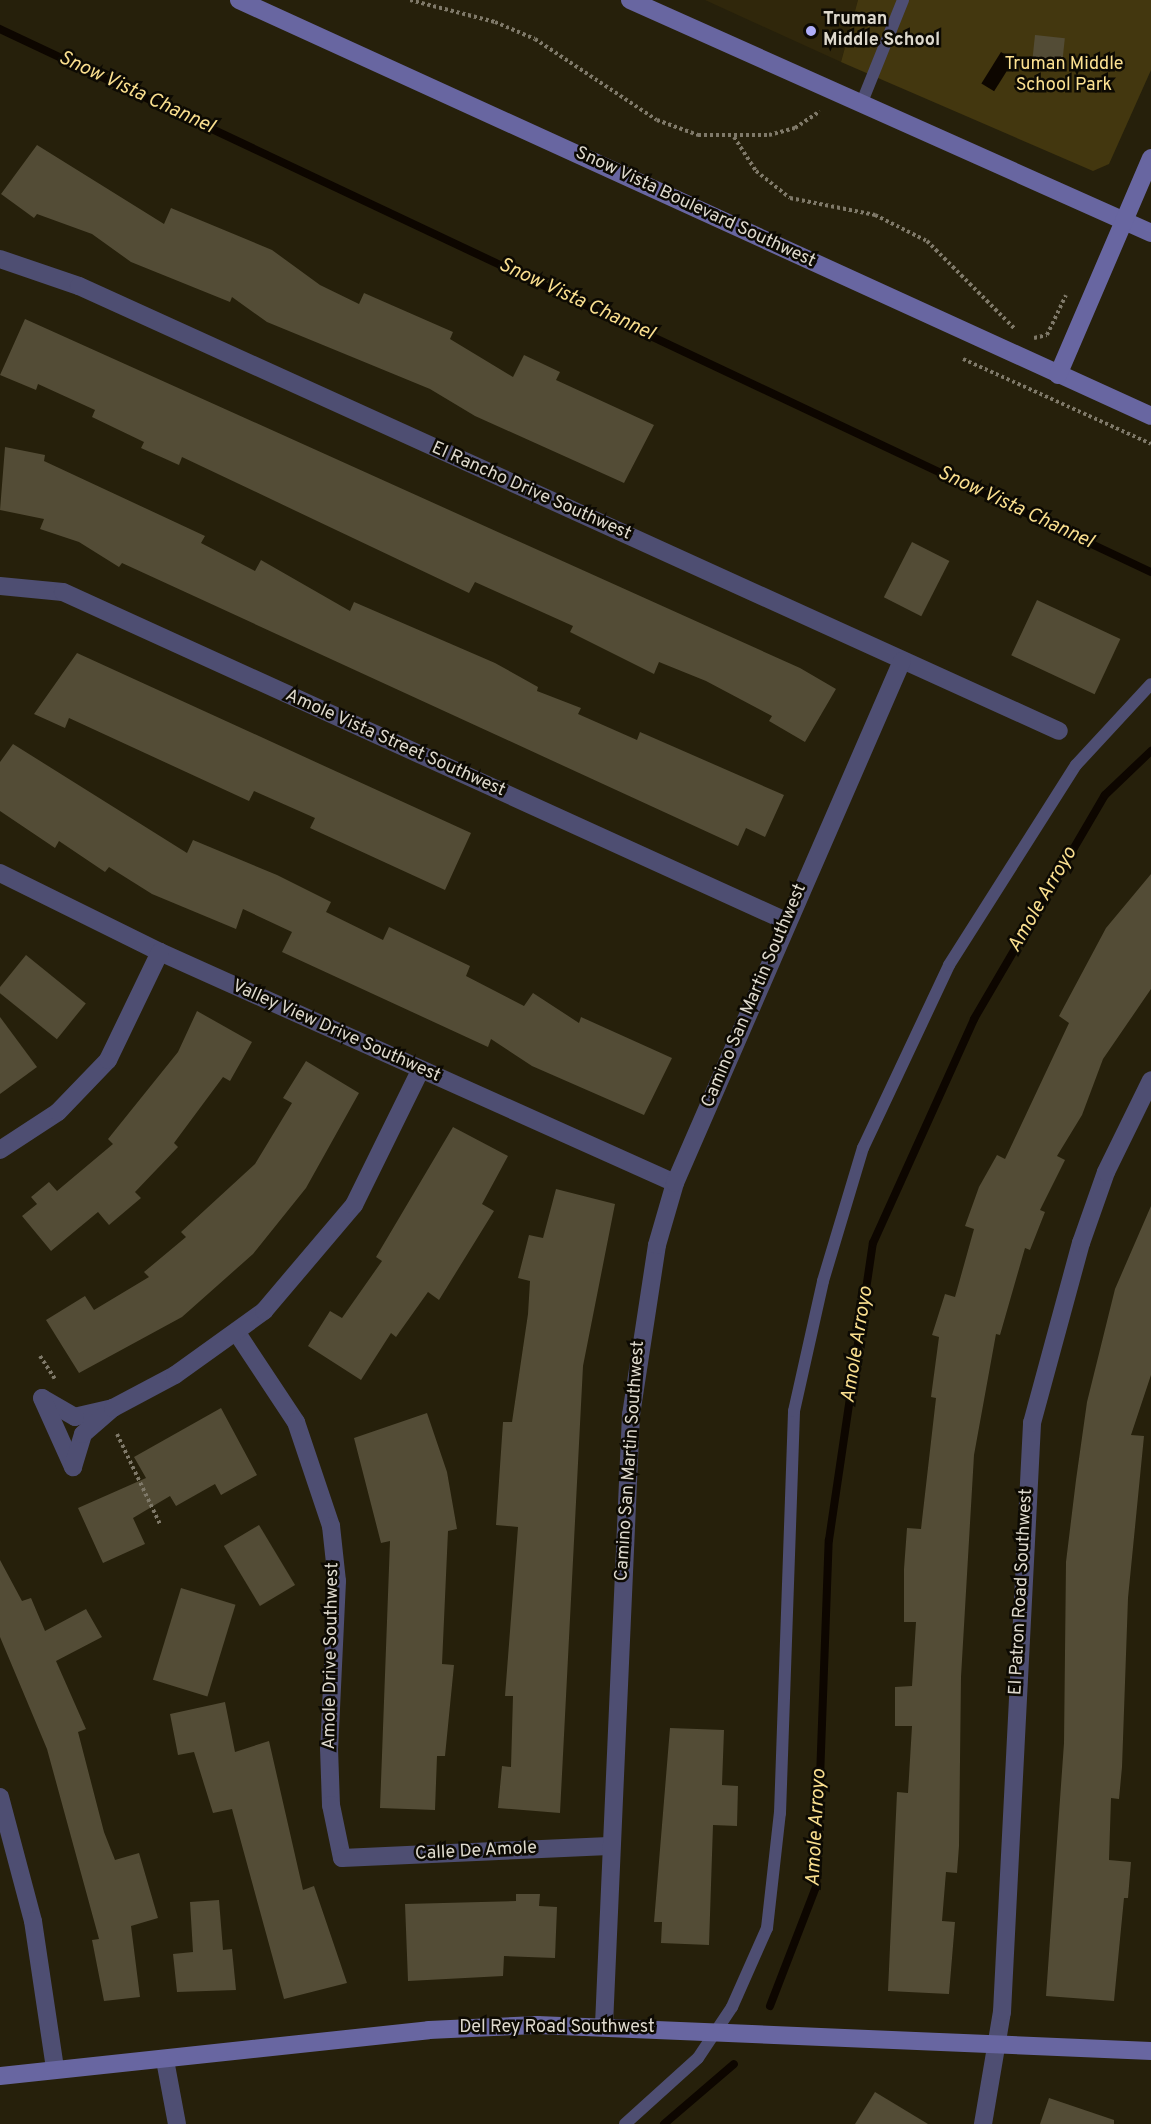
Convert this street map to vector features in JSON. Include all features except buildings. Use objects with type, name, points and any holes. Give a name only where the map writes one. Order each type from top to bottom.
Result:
[{"type":"main road","name":"Snow Vista Boulevard Southwest","points":[[239,0],[1151,416]]},
{"type":"main road","points":[[630,0],[1151,233]]},
{"type":"main road","points":[[1058,375],[1151,158]]},
{"type":"main road","name":"Del Rey Road Southwest","points":[[0,2076],[429,2030],[604,2025],[720,2031],[775,2038],[1000,2048],[1151,2051]]},
{"type":"street","name":"El Rancho Drive Southwest","points":[[0,259],[79,286],[1059,731]]},
{"type":"street","name":"Amole Vista Street Southwest","points":[[0,586],[63,592],[786,921]]},
{"type":"street","name":"Camino San Martin Southwest","points":[[604,2025],[609,1846],[631,1415],[641,1326],[675,1183],[786,921],[902,661]]},
{"type":"street","name":"Valley View Drive Southwest","points":[[0,873],[160,952],[420,1071],[675,1183]]},
{"type":"street","points":[[0,1150],[58,1112],[108,1060],[160,952]]},
{"type":"street","points":[[113,1408],[75,1417],[42,1398],[73,1467],[83,1434],[113,1408],[237,1333],[264,1311],[354,1205],[420,1071]]},
{"type":"street","name":"El Patron Road Southwest","points":[[983,2124],[1000,2048],[1032,1423],[1081,1243],[1106,1172],[1151,1080]]},
{"type":"street","name":"Amole Drive Southwest","points":[[237,1333],[296,1422],[331,1526],[336,1581],[329,1748],[331,1805],[342,1858]]},
{"type":"street","points":[[0,1797],[33,1921],[55,2069]]},
{"type":"street","name":"Calle De Amole","points":[[342,1858],[609,1846]]},
{"type":"street","points":[[165,2060],[177,2124]]},
{"type":"lane","points":[[862,102],[903,0]]},
{"type":"lane","points":[[625,2124],[670,2087],[720,2031],[767,1928],[780,1814],[794,1411],[823,1281],[863,1148],[961,945],[1076,765],[1151,684]]},
{"type":"path","points":[[410,0],[495,22],[535,39],[657,120],[698,135],[734,137],[795,128],[820,111]]},
{"type":"path","points":[[734,137],[756,171],[790,198],[866,212],[927,241],[1020,331]]},
{"type":"path","points":[[1028,335],[1047,335],[1072,284]]},
{"type":"path","points":[[963,359],[1151,444]]},
{"type":"path","points":[[40,1356],[56,1380]]},
{"type":"path","points":[[116,1433],[160,1524]]},
{"type":"shaded area","name":"Truman Middle School","points":[[705,0],[858,0],[841,62]]},
{"type":"shaded area","points":[[1001,52],[1014,60],[994,91],[981,83]]},
{"type":"green space","name":"Truman Middle School Park","points":[[858,0],[1151,0],[1151,70],[1109,164],[1093,171],[841,62]]},
{"type":"waterway","name":"Snow Vista Channel","points":[[0,29],[1151,572]]},
{"type":"waterway","name":"Amole Arroyo","points":[[770,2006],[816,1887],[829,1540],[873,1243],[974,1019],[1105,795],[1151,751]]},
{"type":"waterway","name":"Amole Arroyo","points":[[664,2124],[734,2064]]},
{"type":"place","name":"Truman Middle School","points":[[811,31]]}]
